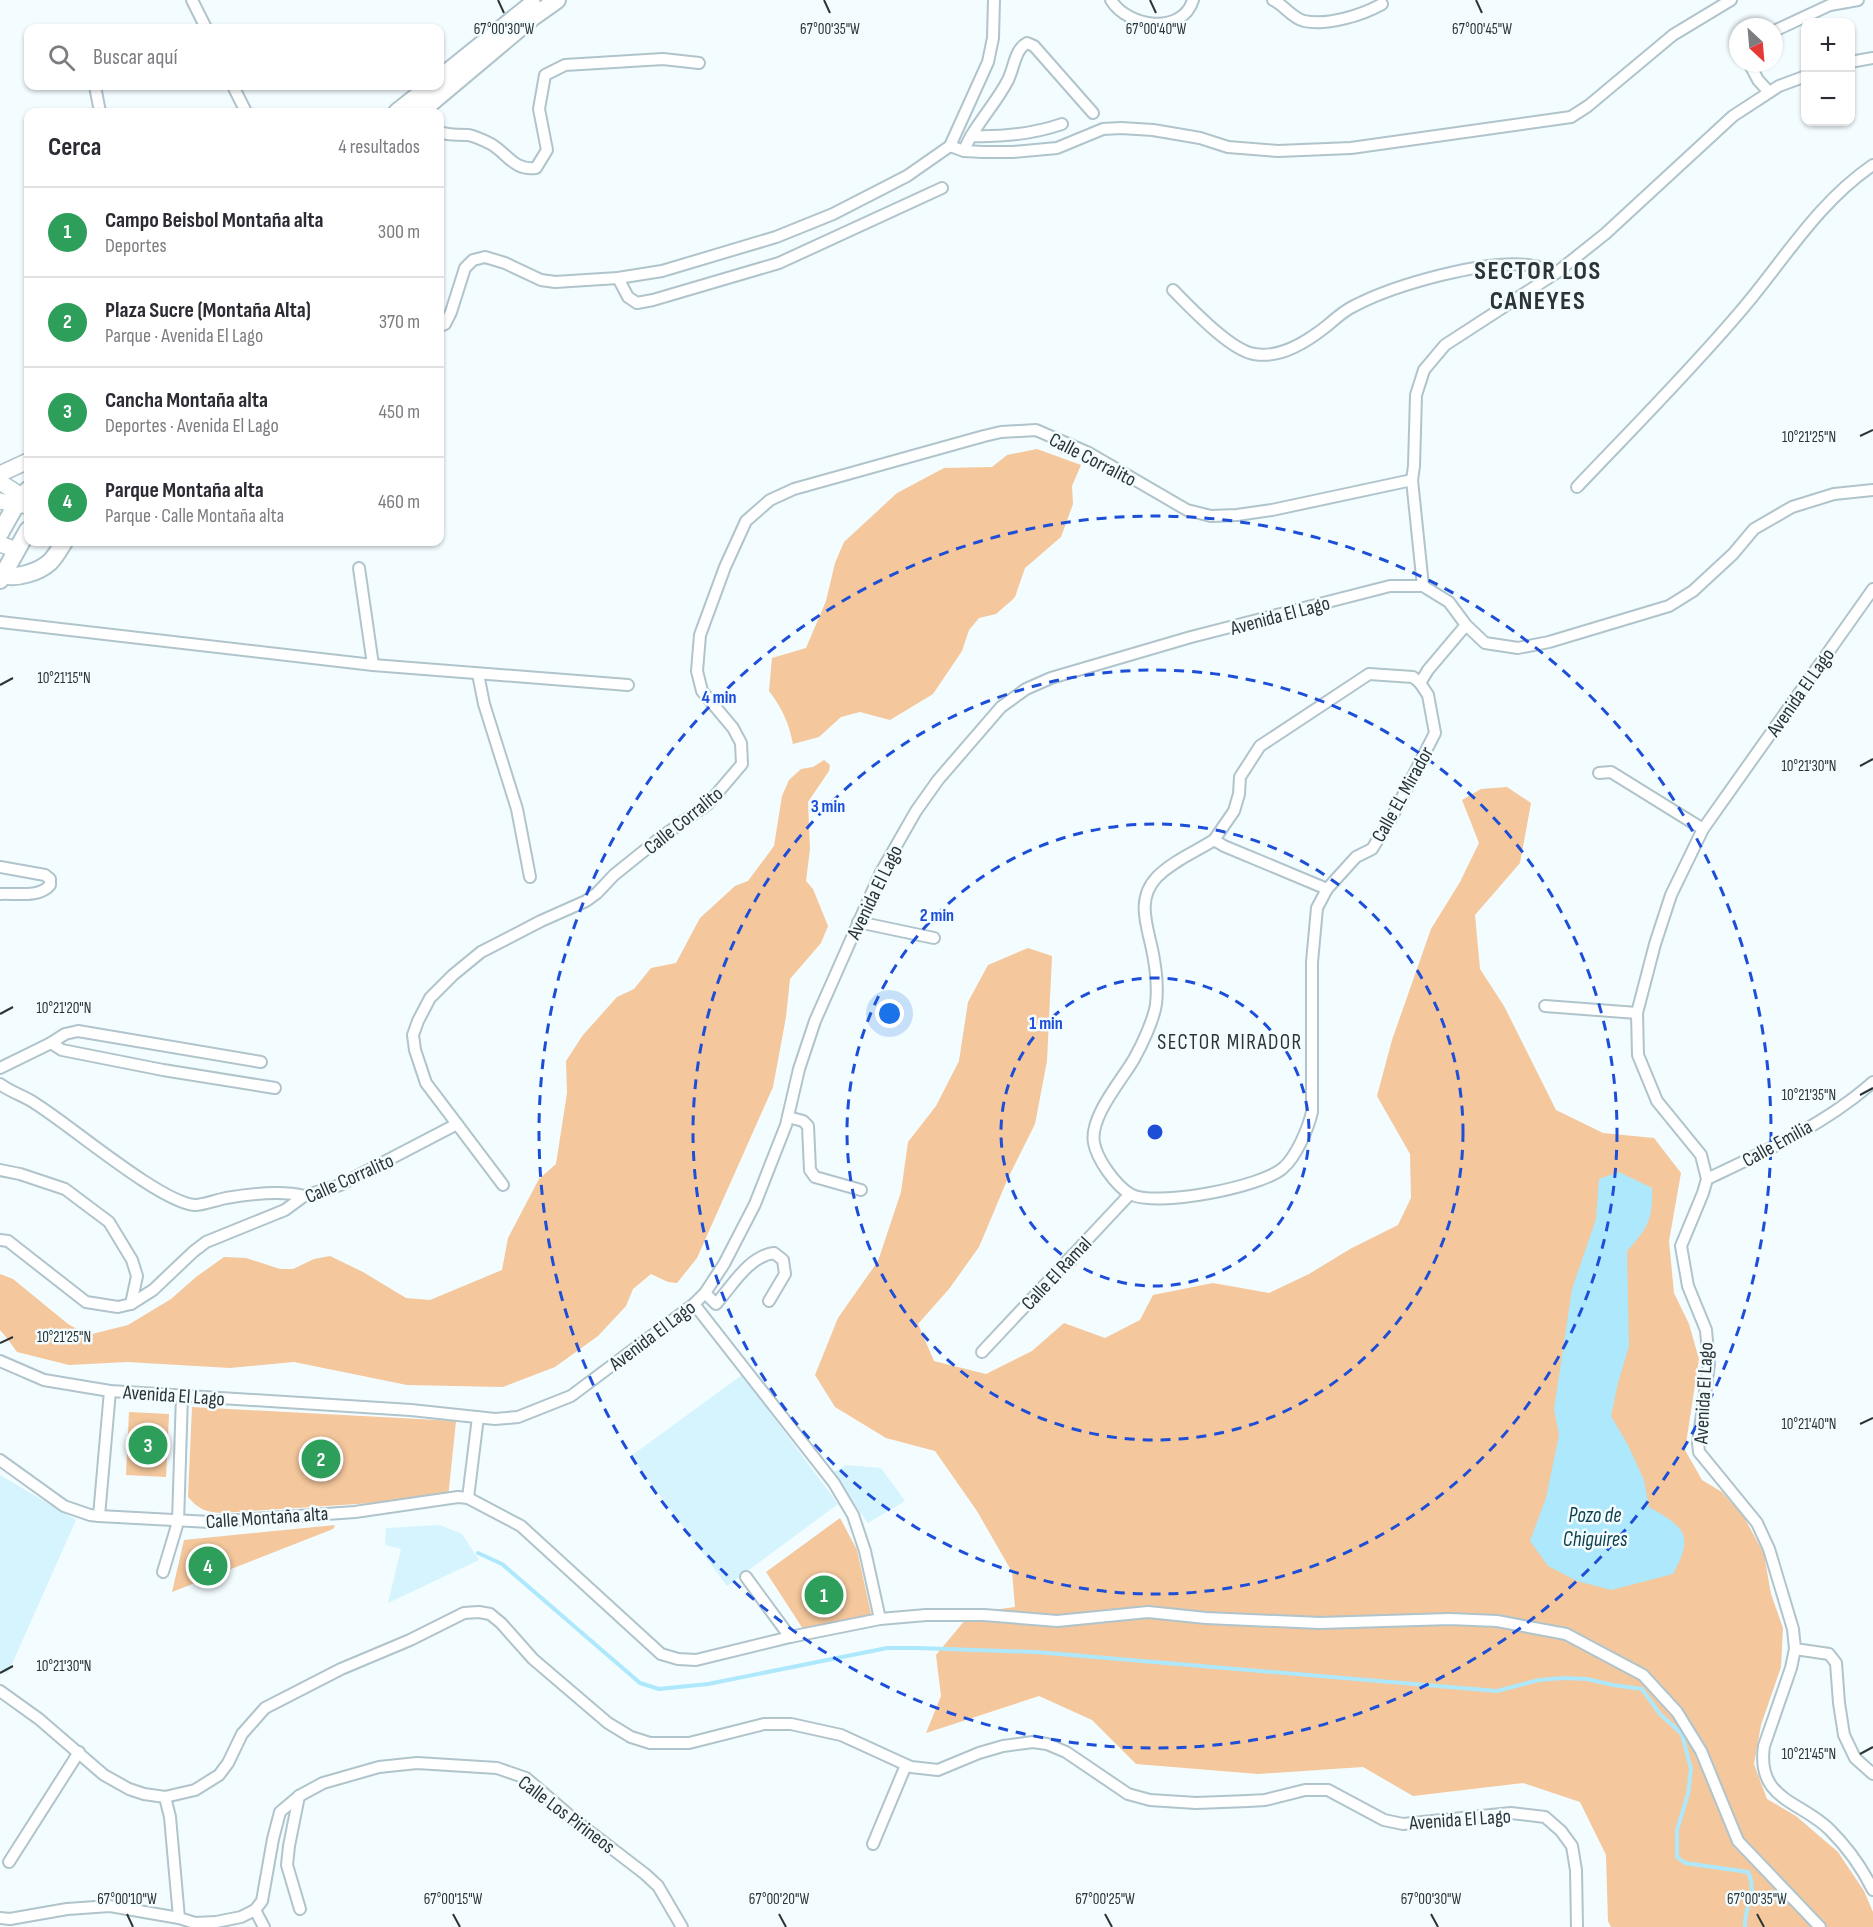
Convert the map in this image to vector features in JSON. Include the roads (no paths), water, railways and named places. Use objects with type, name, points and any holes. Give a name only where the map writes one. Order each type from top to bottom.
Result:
[{"type":"main road","points":[[444,75],[538,0]]},
{"type":"main road","points":[[425,108],[557,0]]},
{"type":"main road","points":[[402,108],[425,90]]},
{"type":"main road","points":[[0,533],[24,500]]},
{"type":"main road","points":[[1,577],[24,537]]},
{"type":"main road","points":[[1,577],[23,575],[44,566],[52,560],[61,546]]},
{"type":"street","points":[[192,0],[204,24]]},
{"type":"street","points":[[444,324],[451,312],[465,268],[473,260],[485,257],[505,263],[541,280],[575,282],[662,271],[776,237],[832,214],[907,176],[950,146],[988,62],[993,38],[994,0]]},
{"type":"street","points":[[1111,0],[1128,16],[1151,24],[1171,22],[1185,16],[1193,0]]},
{"type":"street","points":[[1273,0],[1304,21],[1322,21],[1363,14],[1382,4]]},
{"type":"street","points":[[950,146],[964,151],[1013,152],[1057,148],[1103,129],[1121,128],[1153,130],[1200,138],[1228,147],[1278,151],[1351,148],[1570,117],[1588,106],[1673,35],[1731,0]]},
{"type":"street","points":[[1783,27],[1830,5],[1858,0]]},
{"type":"street","points":[[964,151],[971,136],[993,106],[1009,78],[1019,51],[1027,43],[1034,46],[1093,113]]},
{"type":"street","points":[[1855,61],[1873,58]]},
{"type":"street","points":[[444,134],[448,136],[469,135],[492,145],[526,170],[536,168],[547,150],[539,109],[545,75],[565,65],[663,59],[699,63]]},
{"type":"street","points":[[1754,72],[1769,93]]},
{"type":"street","points":[[1801,78],[1779,86],[1733,116],[1605,234],[1556,273],[1445,345],[1424,370],[1416,395],[1412,480],[1423,586],[1449,602],[1466,625],[1485,643],[1518,648],[1549,642],[1668,606],[1693,591],[1733,554],[1754,529],[1792,507],[1834,494],[1873,490]]},
{"type":"street","points":[[96,90],[99,108]]},
{"type":"street","points":[[235,90],[244,108]]},
{"type":"street","points":[[971,136],[1024,133],[1062,124]]},
{"type":"street","points":[[1577,487],[1709,349],[1750,300],[1802,230],[1833,199],[1873,165]]},
{"type":"street","points":[[618,278],[628,297],[638,303],[653,300],[779,262],[942,188]]},
{"type":"street","points":[[1173,290],[1222,337],[1252,354],[1272,355],[1288,350],[1324,328],[1352,306],[1387,291],[1450,272],[1509,264],[1534,266],[1556,273]]},
{"type":"street","name":"Calle Corralito","points":[[130,1304],[153,1290],[206,1242],[285,1210],[304,1196],[340,1185],[458,1124],[426,1083],[415,1050],[413,1035],[430,998],[453,975],[482,952],[586,901],[597,893],[614,875],[708,804],[741,764],[741,744],[733,728],[702,691],[697,670],[700,635],[725,567],[746,521],[770,500],[794,489],[984,436],[1002,432],[1036,430],[1089,453],[1187,510],[1211,516],[1272,510],[1412,480]]},
{"type":"street","points":[[0,474],[24,463]]},
{"type":"street","points":[[0,482],[24,498]]},
{"type":"street","points":[[0,501],[24,499]]},
{"type":"street","points":[[0,544],[17,550]]},
{"type":"street","points":[[358,568],[373,665]]},
{"type":"street","name":"Avenida El Lago","points":[[0,1361],[44,1380],[110,1391],[411,1410],[495,1419],[518,1417],[571,1396],[694,1304],[705,1293],[724,1264],[755,1204],[788,1117],[799,1069],[814,1021],[880,874],[916,811],[938,780],[1001,707],[1026,689],[1051,678],[1246,623],[1390,586],[1423,586]]},
{"type":"street","name":"Avenida El Lago","points":[[1873,589],[1703,829],[1671,895],[1637,1012],[1638,1055],[1652,1091],[1657,1101],[1701,1155],[1707,1179],[1681,1246],[1688,1286],[1706,1330],[1709,1364],[1698,1443],[1699,1452],[1757,1523],[1769,1549],[1793,1629],[1795,1649],[1791,1668],[1764,1746],[1762,1759],[1766,1779],[1778,1794],[1828,1828],[1854,1858],[1873,1890]]},
{"type":"street","points":[[0,622],[373,665],[628,685]]},
{"type":"street","points":[[1214,840],[1327,889],[1317,908],[1312,962],[1312,1112],[1308,1129],[1284,1168],[1269,1178],[1174,1198],[1158,1199],[1130,1194],[1105,1169],[1098,1156],[1094,1129],[1125,1071],[1134,1059],[1155,1010],[1157,992],[1153,954],[1146,929],[1144,910],[1146,895],[1156,878],[1173,864],[1214,840],[1234,811],[1239,794],[1240,777],[1250,758],[1260,746],[1369,674],[1413,677],[1420,683],[1428,670],[1466,625]]},
{"type":"street","points":[[478,674],[484,704],[517,809],[530,877]]},
{"type":"street","name":"Calle EL Mirador","points":[[1327,889],[1356,857],[1372,849],[1392,817],[1435,733],[1428,695],[1420,683]]},
{"type":"street","points":[[1599,773],[1611,772],[1703,829]]},
{"type":"street","points":[[0,867],[45,875],[50,879],[50,885],[39,893],[0,894]]},
{"type":"street","points":[[858,922],[934,938]]},
{"type":"street","points":[[1545,1006],[1637,1012]]},
{"type":"street","points":[[0,1068],[65,1034],[78,1031],[261,1062]]},
{"type":"street","points":[[51,1043],[62,1050],[162,1070],[276,1088]]},
{"type":"street","name":"Calle Emilia","points":[[1707,1179],[1761,1154],[1833,1113],[1850,1103],[1873,1082]]},
{"type":"street","points":[[0,1084],[35,1103],[171,1197],[194,1205],[265,1194],[293,1193],[304,1196]]},
{"type":"street","points":[[788,1117],[803,1121],[808,1126],[810,1170],[815,1177],[861,1190]]},
{"type":"street","points":[[458,1124],[503,1185]]},
{"type":"street","points":[[0,1170],[65,1189],[109,1222],[132,1260],[137,1276],[130,1304],[118,1306],[86,1302],[8,1241],[0,1240]]},
{"type":"street","name":"Calle El Ramal","points":[[982,1352],[1130,1194]]},
{"type":"street","points":[[705,1293],[716,1304],[751,1264],[765,1254],[774,1253],[783,1260],[784,1274],[770,1301]]},
{"type":"street","points":[[694,1304],[834,1484],[853,1515],[865,1551],[880,1618]]},
{"type":"street","points":[[99,1516],[110,1391]]},
{"type":"street","points":[[164,1572],[178,1522],[182,1395]]},
{"type":"street","points":[[478,1417],[468,1498],[520,1526],[662,1654],[678,1659],[696,1659],[880,1618],[926,1615],[984,1615],[1057,1621],[1148,1612],[1206,1618],[1320,1623],[1450,1619],[1497,1621],[1566,1634],[1643,1675],[1677,1712],[1701,1751],[1738,1841],[1820,1927]]},
{"type":"street","name":"Calle Montaña alta","points":[[0,1460],[64,1506],[99,1516],[210,1522],[356,1512],[458,1497],[468,1498]]},
{"type":"street","points":[[746,1577],[790,1637]]},
{"type":"street","name":"Avenida El Lago","points":[[0,1691],[39,1719],[104,1775],[129,1789],[165,1797],[195,1790],[219,1775],[228,1763],[242,1734],[266,1708],[341,1669],[410,1640],[464,1613],[479,1612],[490,1614],[501,1623],[541,1666],[608,1723],[631,1737],[650,1743],[689,1743],[764,1724],[791,1724],[842,1735],[906,1765],[938,1770],[1003,1746],[1033,1742],[1047,1743],[1066,1752],[1128,1794],[1150,1800],[1196,1803],[1248,1802],[1305,1790],[1328,1790],[1384,1820],[1403,1824],[1511,1813],[1545,1816],[1561,1831],[1572,1846],[1576,1870],[1577,1927]]},
{"type":"street","points":[[1795,1649],[1829,1654],[1836,1663],[1844,1735],[1855,1758],[1873,1774]]},
{"type":"street","points":[[9,1862],[79,1752]]},
{"type":"street","name":"Calle Los Pirineos","points":[[255,1910],[262,1901],[280,1812],[300,1796],[323,1783],[378,1767],[417,1763],[497,1768],[526,1778],[658,1886],[682,1927]]},
{"type":"street","points":[[873,1845],[906,1765]]},
{"type":"street","points":[[300,1796],[287,1865],[300,1909]]},
{"type":"street","points":[[165,1797],[170,1817],[178,1918]]},
{"type":"street","points":[[0,1918],[10,1919],[67,1909],[110,1906],[195,1923],[241,1917],[255,1910],[264,1927]]},
{"type":"water","name":"Pozo de Chiguires","points":[[1619,1172],[1652,1188],[1652,1199],[1648,1222],[1627,1251],[1629,1346],[1611,1416],[1628,1445],[1644,1480],[1649,1507],[1678,1526],[1684,1540],[1680,1560],[1673,1574],[1611,1590],[1577,1581],[1548,1566],[1530,1541],[1546,1498],[1559,1435],[1554,1409],[1572,1289],[1596,1219],[1599,1179]]},
{"type":"waterway","points":[[478,1553],[502,1564],[640,1683],[659,1689],[708,1684],[887,1648],[1036,1652],[1497,1691],[1539,1680],[1563,1678],[1587,1679],[1642,1689],[1660,1714],[1682,1734],[1691,1769],[1688,1794],[1677,1830],[1677,1857],[1685,1863],[1748,1872],[1752,1886],[1745,1927]]},
{"type":"place","name":"Cancha Montaña alta","points":[[148,1445]]},
{"type":"place","name":"Plaza Sucre (Montaña Alta)","points":[[321,1459]]},
{"type":"place","name":"Parque Montaña alta","points":[[208,1566]]},
{"type":"place","name":"Campo Beisbol Montaña alta","points":[[824,1595]]},
{"type":"district","name":"SECTOR LOS CANEYES","points":[[1538,285]]},
{"type":"district","name":"SECTOR MIRADOR","points":[[1230,1042]]}]
